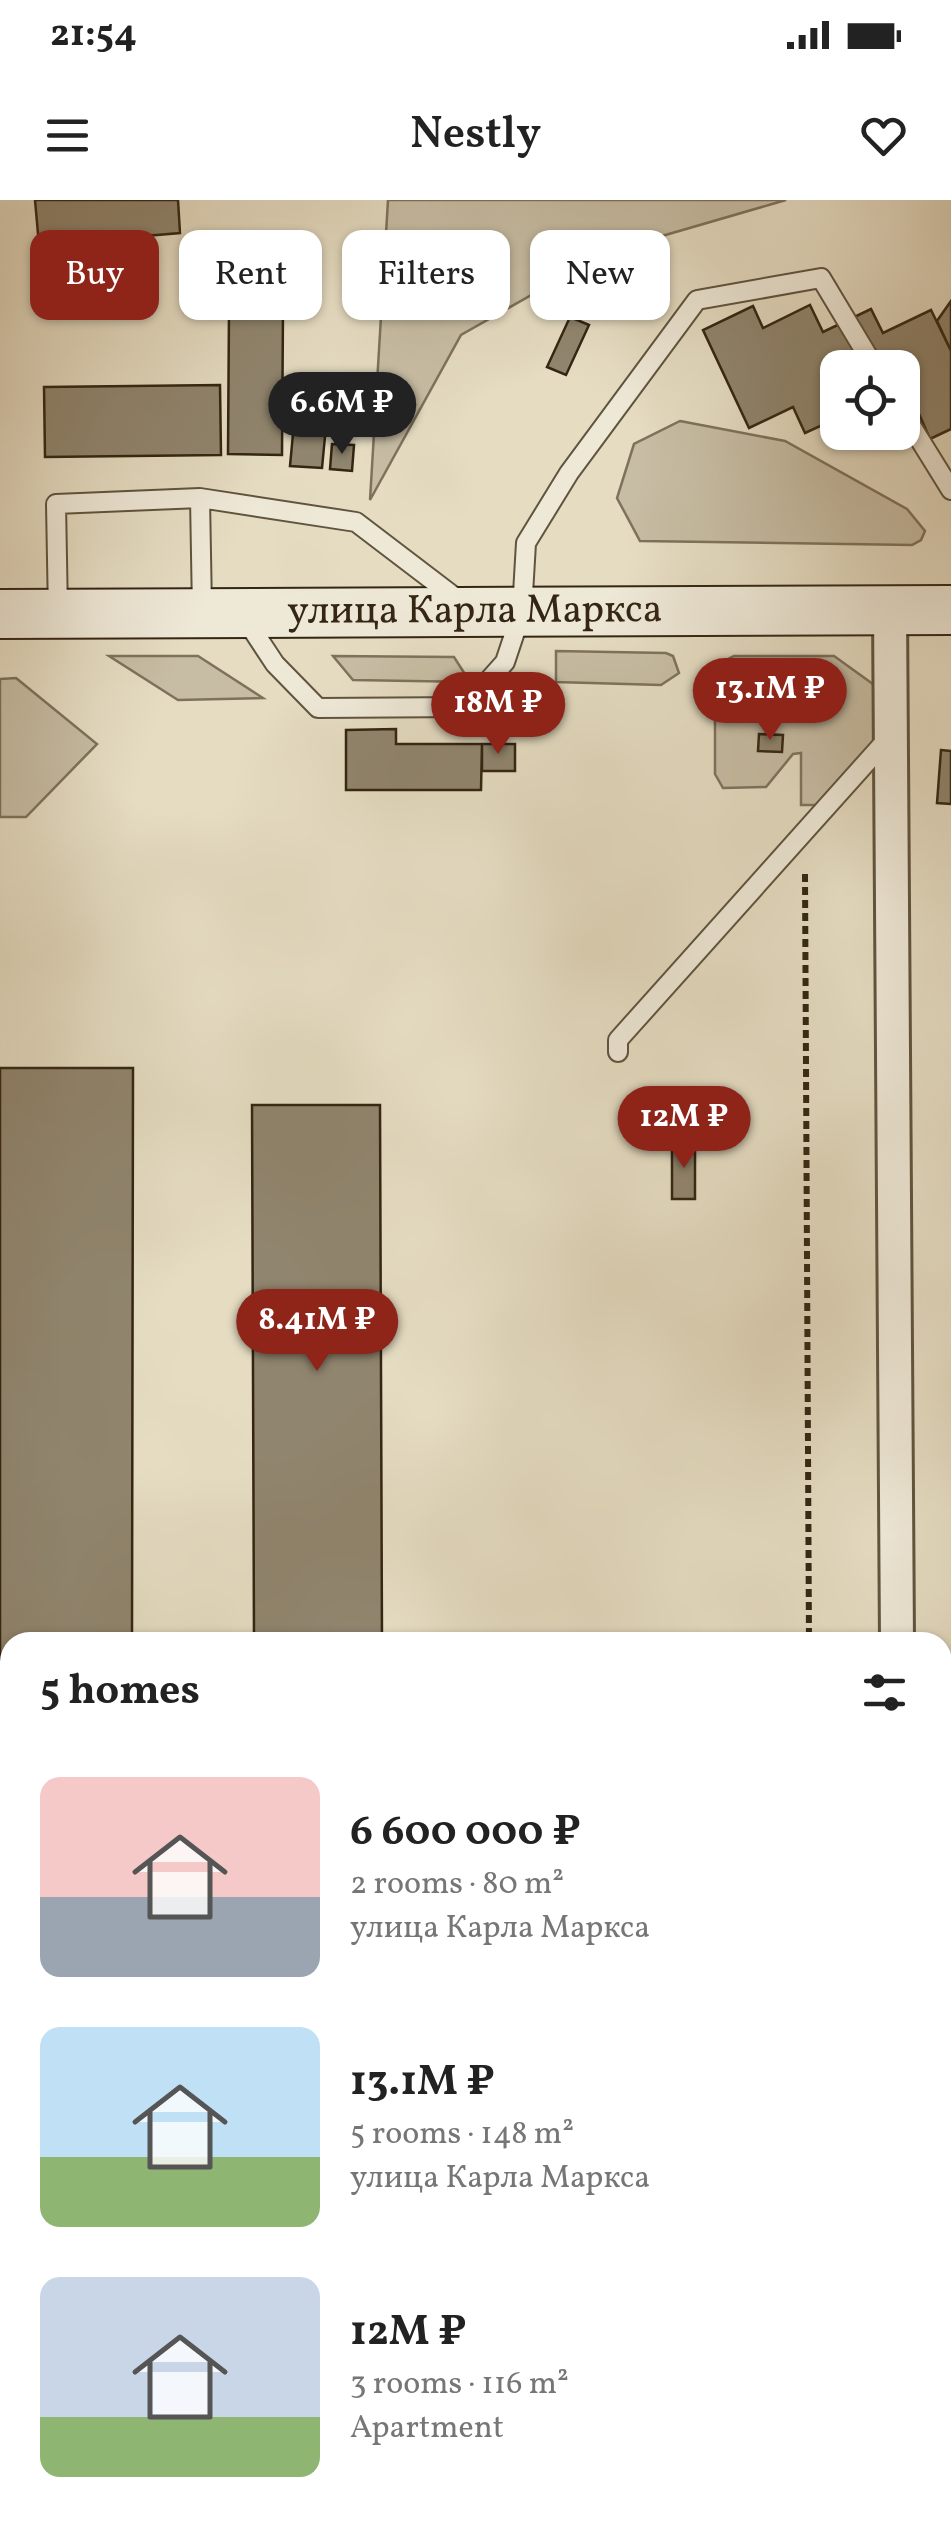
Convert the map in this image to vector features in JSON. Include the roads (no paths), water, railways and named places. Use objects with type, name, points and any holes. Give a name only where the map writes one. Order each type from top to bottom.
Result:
[{"type":"main road","name":"улица Карла Маркса","points":[[0,614],[951,610]]},
{"type":"street","points":[[890,610],[897,1632]]},
{"type":"lane","points":[[200,498],[221,612],[318,708],[465,707],[506,662],[522,611],[526,544],[569,473],[697,300],[820,278],[865,350]]},
{"type":"lane","points":[[920,441],[951,490]]},
{"type":"lane","points":[[58,613],[56,504],[200,498],[356,522],[473,611]]},
{"type":"lane","points":[[618,1052],[618,1040],[891,735]]}]
